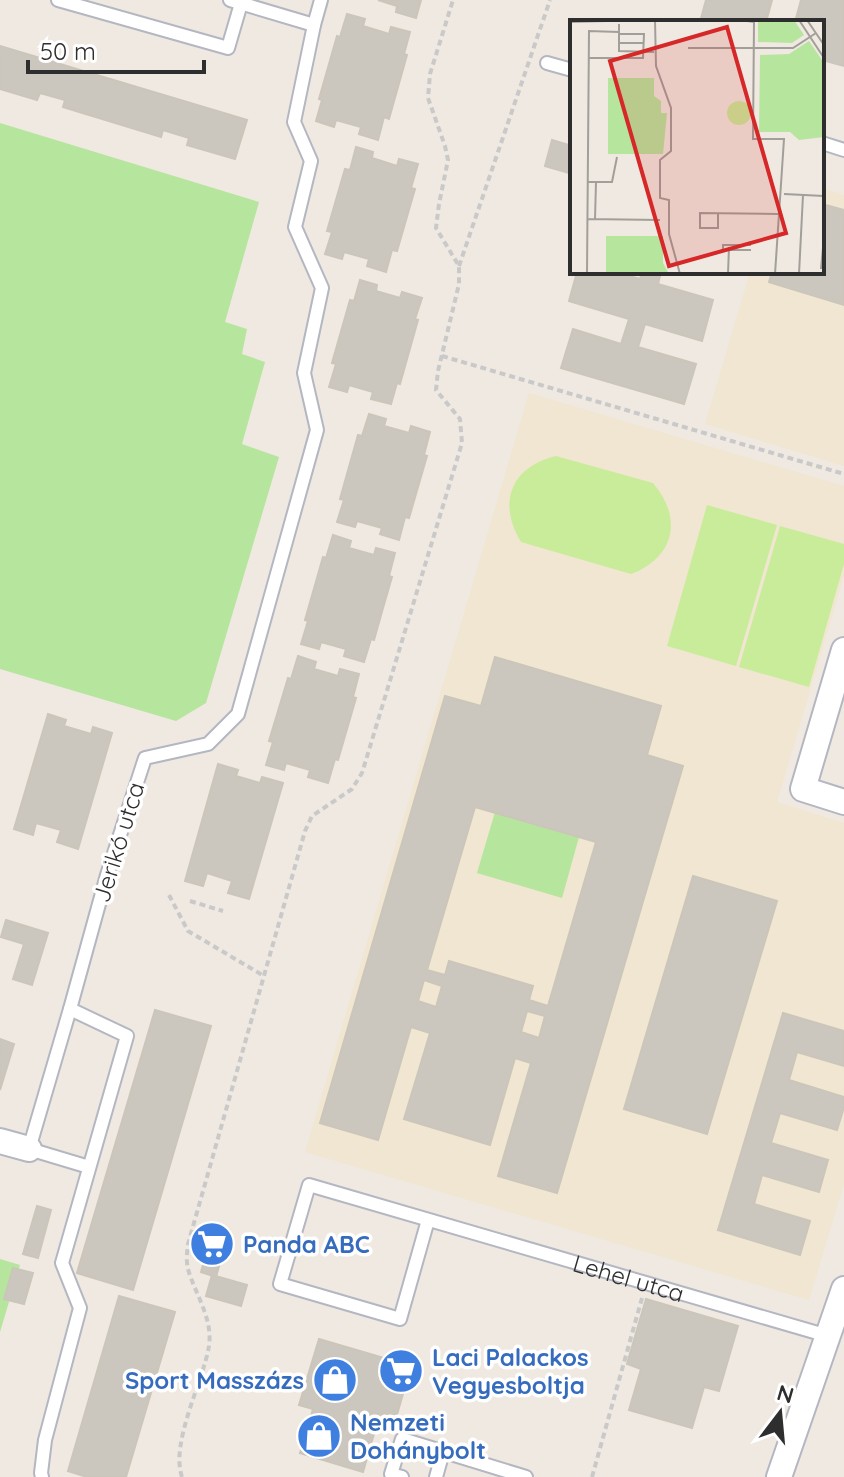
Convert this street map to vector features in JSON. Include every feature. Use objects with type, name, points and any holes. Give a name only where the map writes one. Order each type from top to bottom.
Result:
[{"type":"street","points":[[844,650],[803,789],[844,802]]},
{"type":"street","points":[[0,1141],[29,1149]]},
{"type":"street","points":[[779,1477],[844,1289]]},
{"type":"lane","points":[[58,0],[228,48],[238,1],[314,25]]},
{"type":"lane","name":"Jerikó utca","points":[[70,1009],[107,875],[145,758],[208,744],[238,714],[317,430],[304,373],[322,288],[295,227],[311,161],[294,122],[321,0]]},
{"type":"lane","points":[[547,63],[570,69]]},
{"type":"lane","points":[[824,144],[844,150]]},
{"type":"lane","points":[[42,1477],[45,1440],[80,1308],[62,1263],[127,1036],[70,1009],[29,1149],[89,1167]]},
{"type":"lane","name":"Lehel utca","points":[[428,1220],[400,1319],[280,1284],[309,1185],[828,1336]]},
{"type":"lane","points":[[402,1477],[391,1474],[402,1439],[491,1472],[526,1477]]},
{"type":"lane","points":[[436,1477],[443,1452]]},
{"type":"path","points":[[453,0],[430,74],[428,98],[448,160],[436,228],[459,266]]},
{"type":"path","points":[[182,1477],[179,1451],[209,1345],[209,1324],[187,1266],[188,1244],[308,823],[312,816],[352,789],[362,773],[462,443],[460,419],[436,390],[459,284],[459,266],[550,0]]},
{"type":"path","points":[[442,356],[844,474]]},
{"type":"path","points":[[169,895],[188,931],[264,976]]},
{"type":"path","points":[[190,901],[223,911]]},
{"type":"path","points":[[592,1477],[647,1284]]},
{"type":"shaded area","points":[[824,189],[844,195],[844,466],[705,424],[749,274],[824,274]]},
{"type":"shaded area","points":[[529,393],[844,486],[844,576],[777,802],[844,823],[844,1184],[809,1300],[305,1152]]},
{"type":"green space","points":[[0,123],[259,202],[225,322],[247,329],[242,354],[265,362],[242,444],[279,457],[206,703],[176,721],[0,669]]},
{"type":"green space","points":[[556,456],[653,483],[662,496],[671,523],[670,535],[657,558],[631,574],[521,542],[510,513],[513,488],[528,468]]},
{"type":"green space","points":[[707,505],[777,525],[736,666],[667,646]]},
{"type":"green space","points":[[780,526],[844,544],[844,564],[809,687],[739,667]]},
{"type":"green space","points":[[495,812],[579,837],[562,898],[477,873]]},
{"type":"green space","points":[[0,1259],[20,1265],[0,1332]]},
{"type":"building","points":[[378,0],[421,0],[416,18],[396,12],[397,6]]},
{"type":"building","points":[[706,0],[772,0],[767,20],[701,20]]},
{"type":"building","points":[[801,0],[844,0],[844,66],[824,61],[824,20],[796,20]]},
{"type":"building","points":[[347,14],[365,19],[363,26],[389,34],[391,27],[410,32],[404,54],[407,55],[389,119],[384,117],[378,140],[359,134],[361,127],[336,120],[334,127],[316,121],[337,36],[340,37]]},
{"type":"building","points":[[0,46],[247,120],[235,159],[187,145],[189,138],[163,130],[161,137],[63,107],[65,100],[40,93],[37,100],[0,89]]},
{"type":"building","points":[[552,140],[570,145],[570,173],[545,166]]},
{"type":"building","points":[[356,147],[373,152],[372,158],[397,166],[399,159],[418,164],[411,188],[415,189],[397,251],[392,250],[386,272],[367,266],[369,259],[344,252],[342,259],[325,254],[332,232],[327,231],[345,169],[350,170]]},
{"type":"building","points":[[824,205],[844,210],[844,305],[769,282],[771,274],[824,274]]},
{"type":"building","points":[[576,274],[623,274],[640,279],[641,274],[660,274],[658,284],[713,300],[702,341],[645,324],[638,347],[696,364],[684,404],[561,368],[573,329],[621,344],[629,319],[569,301]]},
{"type":"building","points":[[360,280],[377,285],[376,291],[400,298],[402,292],[422,298],[400,384],[397,383],[391,404],[371,399],[373,392],[349,385],[347,392],[329,387],[336,364],[332,363],[350,300],[354,301]]},
{"type":"building","points":[[369,414],[386,419],[384,426],[409,433],[411,426],[430,432],[424,455],[427,456],[409,518],[405,517],[399,540],[380,534],[382,528],[357,521],[355,527],[337,522],[344,500],[340,499],[358,435],[362,436]]},
{"type":"building","points":[[333,535],[351,541],[349,548],[374,555],[376,548],[395,553],[389,576],[392,577],[374,640],[371,639],[364,662],[344,656],[346,649],[321,642],[319,649],[301,644],[323,557],[326,558]]},
{"type":"building","points":[[298,656],[316,662],[314,669],[338,676],[340,669],[359,674],[353,697],[356,698],[328,783],[308,777],[310,770],[286,763],[284,770],[266,765],[273,742],[269,741]]},
{"type":"building","points":[[495,657],[661,706],[647,755],[683,766],[557,1193],[498,1176],[531,1063],[515,1058],[490,1145],[404,1119],[430,1033],[411,1027],[378,1140],[320,1123],[445,696],[481,706]],"holes":[[[475,807],[596,842],[548,1006],[529,1000],[533,986],[449,961],[445,975],[427,970]],[[424,980],[442,986],[436,1007],[418,1001]],[[527,1011],[545,1016],[539,1038],[521,1032]]]},
{"type":"building","points":[[48,714],[66,720],[64,726],[91,734],[93,727],[112,733],[78,849],[57,842],[61,830],[36,823],[33,835],[14,829]]},
{"type":"building","points":[[218,764],[238,770],[236,776],[260,783],[262,777],[283,783],[249,899],[228,893],[232,881],[207,873],[203,886],[185,881]]},
{"type":"building","points":[[693,876],[777,901],[707,1134],[624,1109]]},
{"type":"building","points":[[6,920],[48,933],[32,985],[13,979],[24,944],[1,937]]},
{"type":"building","points":[[155,1010],[211,1026],[133,1290],[77,1273]]},
{"type":"building","points":[[783,1013],[844,1031],[844,1066],[797,1052],[789,1080],[844,1097],[837,1130],[780,1113],[771,1143],[828,1160],[819,1192],[762,1175],[754,1204],[810,1221],[800,1255],[718,1230]]},
{"type":"building","points":[[0,1039],[14,1044],[0,1090]]},
{"type":"building","points":[[37,1206],[51,1210],[38,1258],[23,1254]]},
{"type":"building","name":"Panda ABC","points":[[214,1225],[229,1230],[216,1277],[201,1272],[206,1254],[197,1252],[202,1234],[211,1236]]},
{"type":"building","points":[[13,1268],[33,1273],[24,1304],[4,1299]]},
{"type":"building","points":[[212,1275],[247,1285],[241,1306],[206,1296]]},
{"type":"building","points":[[119,1296],[175,1312],[126,1477],[87,1477],[68,1471]]},
{"type":"building","points":[[646,1299],[738,1326],[719,1391],[704,1387],[692,1428],[629,1410],[641,1369],[627,1364]]},
{"type":"building","points":[[319,1339],[411,1366],[392,1432],[376,1427],[363,1472],[300,1453],[313,1409],[299,1405]]},
{"type":"place","name":"Panda ABC","points":[[212,1244]]},
{"type":"place","name":"Laci Palackos Vegyesboltja","points":[[401,1371]]},
{"type":"place","name":"Sport Masszázs","points":[[335,1380]]},
{"type":"place","name":"Nemzeti Dohánybolt","points":[[319,1436]]}]
